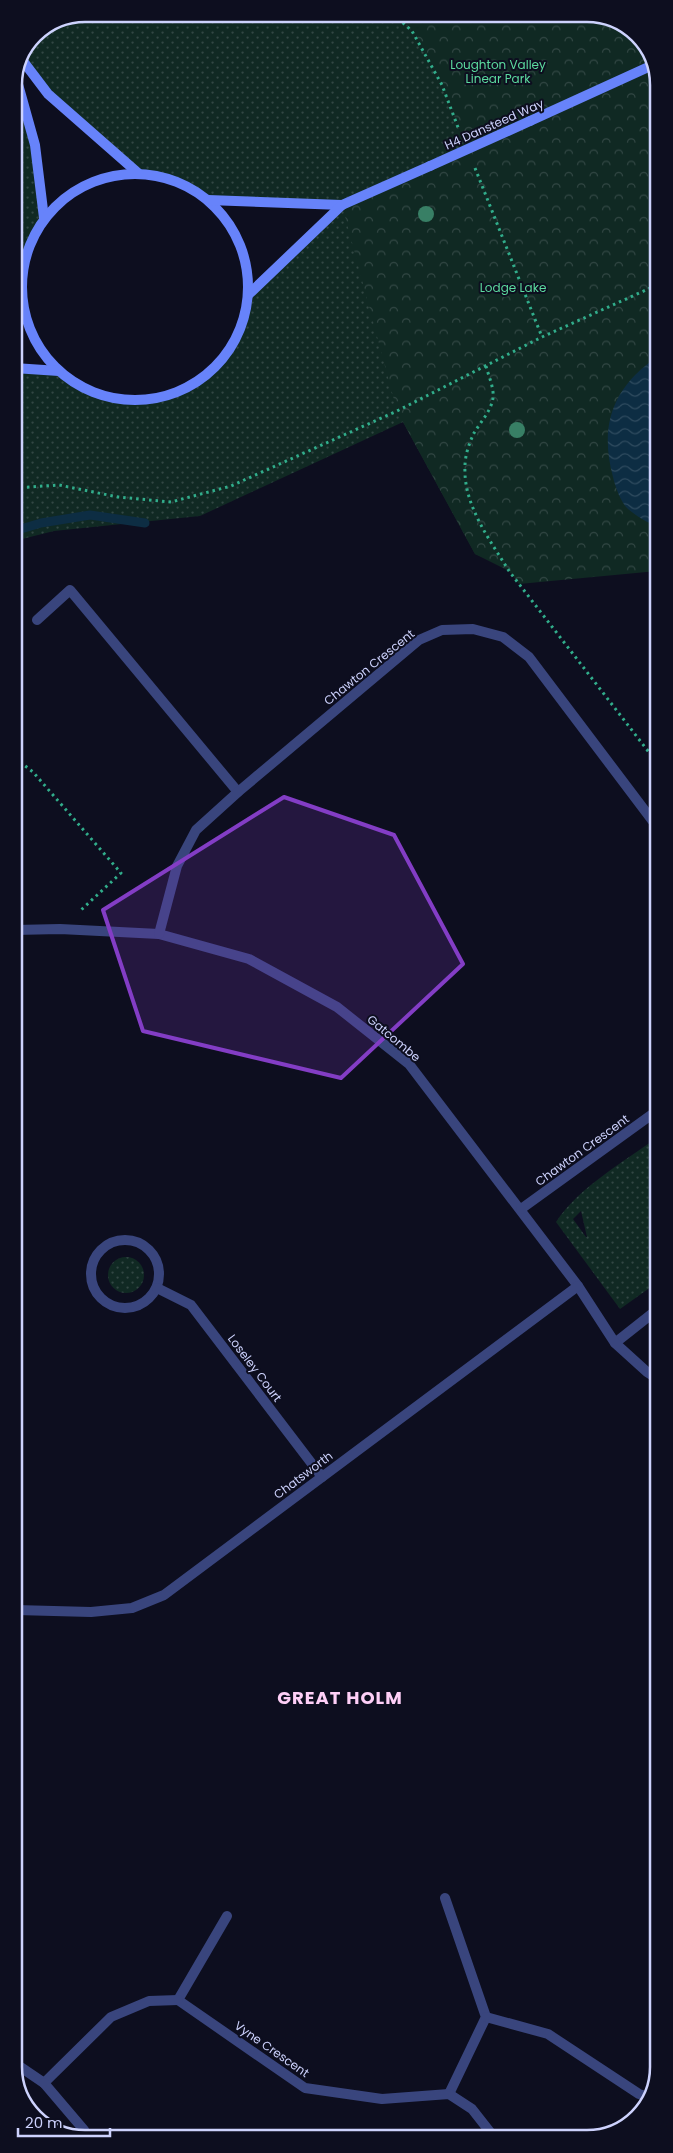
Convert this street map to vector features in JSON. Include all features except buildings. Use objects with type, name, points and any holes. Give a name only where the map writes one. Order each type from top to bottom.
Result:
[{"type":"street","points":[[26,65],[48,94],[138,173]]},
{"type":"street","name":"H4 Dansteed Way","points":[[248,295],[342,205],[647,67]]},
{"type":"street","points":[[23,101],[36,145],[44,218]]},
{"type":"street","points":[[23,264],[30,242],[44,218],[70,194],[102,178],[138,173],[175,180],[208,200],[231,227],[235,235],[245,260],[248,295],[240,331],[221,361],[193,384],[160,398],[124,400],[89,391],[59,371],[35,342],[23,309]]},
{"type":"street","name":"H4 Dansteed Way","points":[[208,200],[342,205]]},
{"type":"street","points":[[23,369],[59,371]]},
{"type":"street","points":[[37,620],[70,590],[238,792]]},
{"type":"street","name":"Chawton Crescent","points":[[158,934],[177,866],[196,830],[238,792],[419,640],[442,630],[474,629],[503,637],[530,657],[650,817]]},
{"type":"street","name":"Gatcombe","points":[[23,930],[60,929],[158,934],[249,959],[337,1007],[409,1064],[578,1286],[615,1343],[650,1374]]},
{"type":"street","name":"Chawton Crescent","points":[[521,1209],[650,1116]]},
{"type":"street","points":[[115,1242],[137,1242],[147,1247],[156,1261],[160,1277],[157,1288],[151,1298],[131,1308],[119,1308],[108,1304],[99,1297],[93,1287],[92,1265],[97,1254],[105,1246],[115,1242]]},
{"type":"street","name":"Chatsworth","points":[[23,1610],[91,1612],[132,1608],[164,1595],[578,1286]]},
{"type":"street","name":"Loseley Court","points":[[157,1288],[191,1305],[322,1477]]},
{"type":"street","points":[[615,1343],[650,1315]]},
{"type":"street","points":[[445,1898],[486,2017],[449,2094],[472,2109],[488,2130]]},
{"type":"street","points":[[44,2083],[111,2017],[149,2001],[178,2000],[227,1916]]},
{"type":"street","name":"Vyne Crescent","points":[[178,2000],[305,2088],[382,2099],[449,2094]]},
{"type":"street","points":[[486,2017],[548,2034],[644,2095]]},
{"type":"street","points":[[23,2069],[44,2083],[84,2130]]},
{"type":"path","points":[[23,487],[59,485],[118,497],[171,502],[231,486],[397,411],[542,337],[650,288]]},
{"type":"path","points":[[486,366],[494,394],[485,417],[474,434],[465,466],[466,481],[477,519],[490,544],[509,571],[650,754]]},
{"type":"path","points":[[23,764],[34,772],[121,873],[60,929]]},
{"type":"highlighted area","points":[[284,797],[394,835],[463,964],[341,1078],[143,1031],[103,910]]},
{"type":"green space","points":[[403,23],[412,31],[442,85],[467,149],[650,555],[650,571],[507,568],[475,554],[403,422],[200,516],[54,531],[23,539],[23,369],[59,371],[85,389],[106,396],[140,400],[166,395],[200,379],[234,341],[248,295],[341,206],[208,200],[175,180],[138,173],[48,94],[26,65],[27,61],[33,50],[50,33],[61,27],[73,24]]},
{"type":"green space","name":"Lodge Lake","points":[[403,23],[592,23],[612,27],[623,33],[635,44],[644,58],[650,77],[650,572],[519,584],[509,571],[475,554],[397,411],[342,205],[467,149],[442,85],[412,31]]},
{"type":"green space","points":[[23,108],[35,145],[44,218],[30,241],[23,264]]},
{"type":"green space","points":[[650,1142],[650,1288],[620,1309],[556,1222],[577,1197],[617,1165]],"holes":[[[581,1211],[587,1237],[573,1219]]]},
{"type":"green space","points":[[126,1257],[133,1258],[139,1262],[143,1268],[143,1282],[139,1288],[133,1292],[126,1293],[119,1292],[113,1288],[109,1282],[108,1275],[109,1268],[113,1262],[119,1258]]},
{"type":"water","points":[[650,363],[650,523],[634,514],[623,503],[613,477],[608,441],[609,424],[620,394]]},
{"type":"waterway","points":[[23,528],[41,523],[90,515],[145,523]]},
{"type":"district","name":"GREAT HOLM","points":[[340,1697]]},
{"type":"park label","name":"Loughton Valley Linear Park","points":[[498,71]]}]
